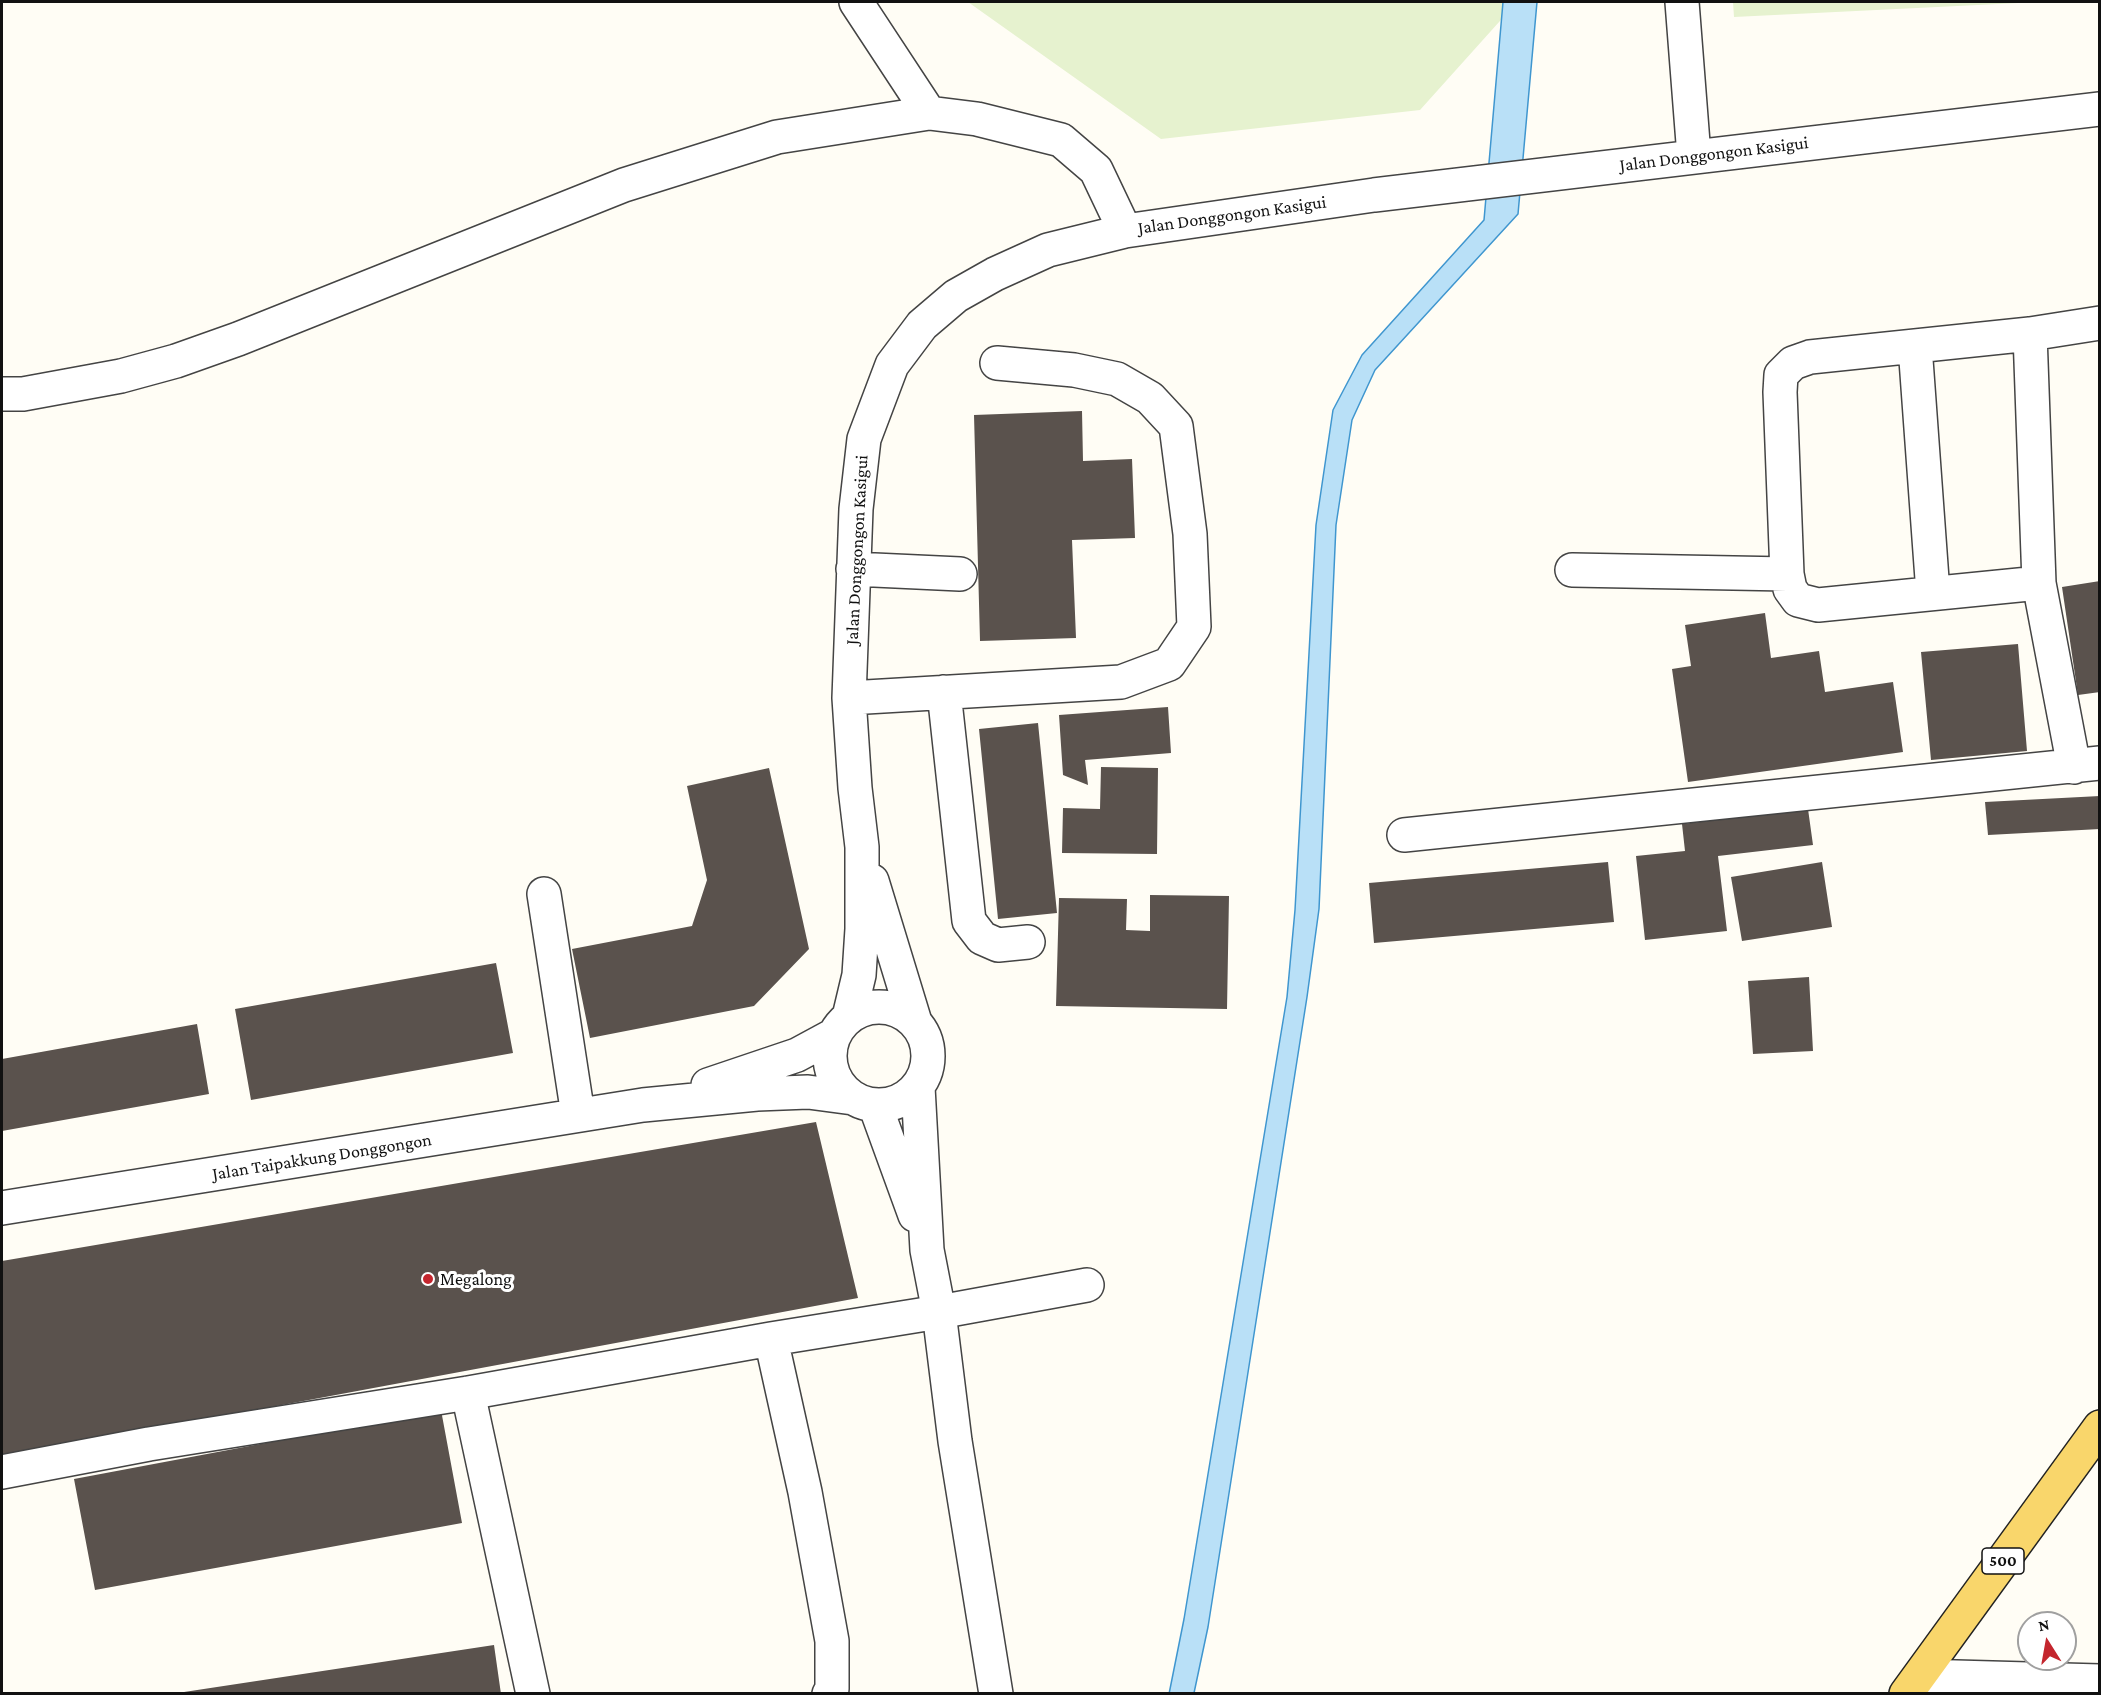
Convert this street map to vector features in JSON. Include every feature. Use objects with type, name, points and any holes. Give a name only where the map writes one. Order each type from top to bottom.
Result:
[{"type":"main road","name":"500","points":[[1913,1685],[2100,1427]]},
{"type":"street","points":[[856,2],[929,113]]},
{"type":"street","points":[[1682,2],[1694,156]]},
{"type":"street","name":"Jalan Donggongon Kasigui","points":[[862,847],[855,788],[849,698],[856,509],[864,439],[892,364],[922,325],[956,296],[994,274],[1048,250],[1125,231],[1374,195],[2100,109]]},
{"type":"street","points":[[2,394],[23,394],[110,378],[176,361],[391,279],[624,185],[777,137],[929,113],[977,119],[1061,140],[1096,170],[1125,231]]},
{"type":"street","points":[[2040,583],[1818,604],[1798,600],[1790,589],[1787,574],[1781,375],[1793,363],[1810,357],[2030,334],[2100,322]]},
{"type":"street","points":[[1404,835],[2087,765],[2040,583],[2030,334]]},
{"type":"street","points":[[1916,346],[1932,593]]},
{"type":"street","points":[[849,698],[1121,682],[1169,664],[1194,627],[1190,534],[1176,426],[1150,398],[1117,379],[1074,370],[997,363]]},
{"type":"street","points":[[853,569],[960,574]]},
{"type":"street","points":[[1572,570],[1787,574]]},
{"type":"street","points":[[944,692],[969,921],[982,938],[998,945],[1028,942]]},
{"type":"street","points":[[862,847],[915,1022]]},
{"type":"street","points":[[842,1026],[862,1010],[876,1007],[890,1008],[904,1013],[924,1033],[929,1054],[925,1075],[918,1087],[906,1098],[892,1104],[864,1101],[842,1089],[834,1077],[830,1064],[830,1049],[842,1026],[859,975],[862,929],[862,847]]},
{"type":"street","points":[[544,894],[578,1115]]},
{"type":"street","name":"Jalan Taipakkung Donggongon","points":[[643,1105],[742,1075],[797,1055],[842,1026]]},
{"type":"street","points":[[918,1087],[927,1250],[939,1312],[955,1441],[996,1694]]},
{"type":"street","name":"Jalan Taipakkung Donggongon","points":[[2,1208],[643,1105],[757,1094],[807,1092],[864,1101]]},
{"type":"street","points":[[864,1101],[927,1250]]},
{"type":"street","points":[[2,1472],[149,1444],[468,1393],[1087,1285]]},
{"type":"street","points":[[771,1339],[805,1492],[832,1641],[832,1689],[829,1694]]},
{"type":"street","points":[[468,1393],[533,1694]]},
{"type":"street","points":[[1913,1685],[2100,1681]]},
{"type":"green space","points":[[968,2],[1517,2],[1420,110],[1161,139]]},
{"type":"green space","points":[[1733,2],[2039,2],[1734,17]]},
{"type":"water","points":[[1503,2],[1537,2],[1518,214],[1375,370],[1352,420],[1336,525],[1319,909],[1307,997],[1208,1627],[1194,1693],[1169,1694],[1184,1619],[1287,997],[1295,910],[1316,525],[1333,410],[1362,355],[1484,220]]},
{"type":"building","points":[[1082,411],[1083,461],[1132,459],[1135,538],[1072,540],[1076,638],[980,641],[974,415]]},
{"type":"building","points":[[2100,581],[2100,692],[2078,695],[2062,587]]},
{"type":"building","points":[[1765,613],[1771,658],[1819,651],[1825,692],[1893,682],[1903,752],[1688,782],[1672,669],[1691,666],[1685,625]]},
{"type":"building","points":[[2018,644],[2027,751],[1931,760],[1921,652]]},
{"type":"building","points":[[1168,707],[1171,753],[1085,760],[1088,785],[1063,775],[1059,715]]},
{"type":"building","points":[[1038,723],[1057,913],[998,919],[979,729]]},
{"type":"building","points":[[1101,767],[1158,768],[1157,854],[1062,853],[1063,808],[1100,809]]},
{"type":"building","points":[[769,768],[809,949],[754,1006],[590,1038],[572,949],[692,926],[707,880],[687,786]]},
{"type":"building","points":[[2100,796],[2100,829],[1988,835],[1985,802]]},
{"type":"building","points":[[1808,809],[1813,845],[1718,856],[1727,931],[1645,940],[1636,856],[1685,851],[1682,824]]},
{"type":"building","points":[[1608,862],[1614,922],[1374,943],[1369,883]]},
{"type":"building","points":[[1822,862],[1832,927],[1742,941],[1731,877]]},
{"type":"building","points":[[1150,895],[1229,896],[1227,1009],[1056,1006],[1059,898],[1127,899],[1126,930],[1150,931]]},
{"type":"building","points":[[496,963],[513,1053],[251,1100],[235,1009]]},
{"type":"building","points":[[1809,977],[1813,1051],[1753,1054],[1748,981]]},
{"type":"building","points":[[197,1024],[209,1094],[2,1131],[2,1059]]},
{"type":"building","name":"Megalong","points":[[816,1122],[858,1298],[2,1457],[2,1261]]},
{"type":"building","points":[[441,1410],[462,1523],[95,1590],[74,1479]]},
{"type":"building","points":[[494,1645],[501,1694],[184,1694],[184,1692]]},
{"type":"place","name":"Megalong","points":[[428,1279]]}]
